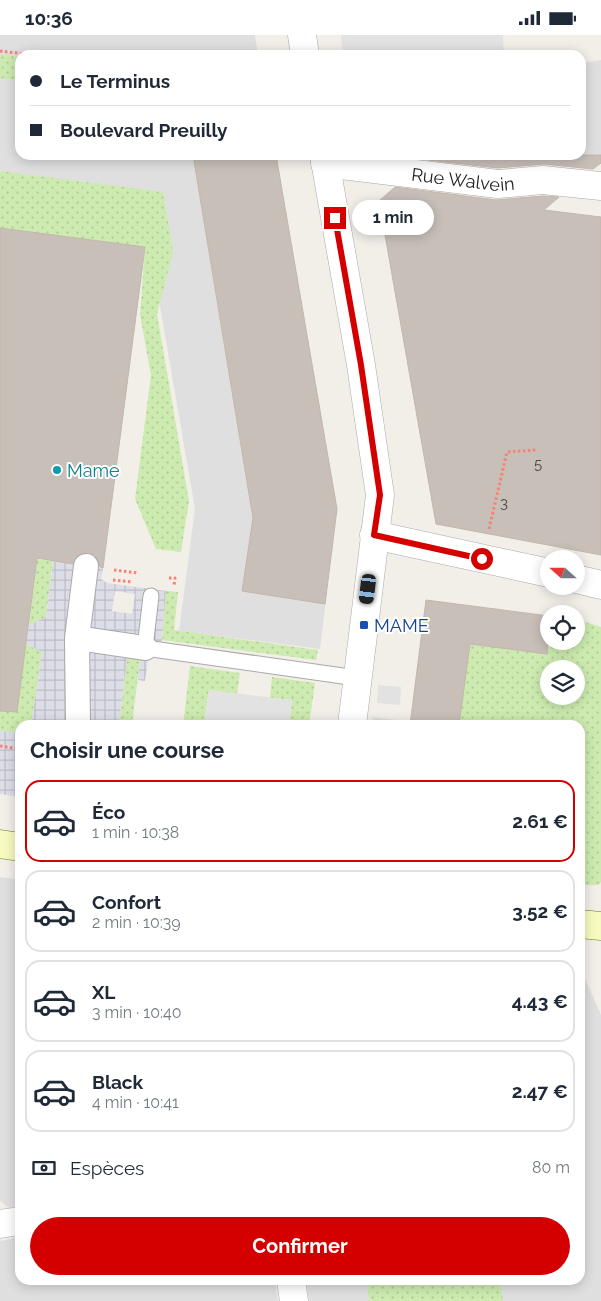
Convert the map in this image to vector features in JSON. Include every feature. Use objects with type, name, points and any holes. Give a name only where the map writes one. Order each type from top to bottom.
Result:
[{"type":"main road","points":[[0,844],[15,846]]},
{"type":"main road","points":[[585,924],[601,926]]},
{"type":"street","points":[[302,35],[304,50]]},
{"type":"street","points":[[324,160],[361,365],[380,495],[353,720]]},
{"type":"street","name":"Rue Walvein","points":[[331,160],[498,184],[543,180],[601,186]]},
{"type":"street","points":[[374,535],[540,571]]},
{"type":"street","points":[[78,720],[77,639],[86,566]]},
{"type":"street","points":[[585,581],[601,585]]},
{"type":"street","points":[[77,639],[145,647]]},
{"type":"street","points":[[0,1224],[15,1222]]},
{"type":"street","points":[[292,1285],[294,1301]]},
{"type":"lane","points":[[151,596],[145,647],[358,677]]},
{"type":"path","points":[[0,51],[15,53]]},
{"type":"path","points":[[482,559],[506,452],[537,450]]},
{"type":"path","points":[[0,746],[15,748]]},
{"type":"shaded area","points":[[0,35],[255,35],[257,50],[15,50],[15,160],[277,160],[337,509],[320,649],[179,631],[195,509],[150,248],[0,228]]},
{"type":"shaded area","points":[[341,35],[503,35],[504,50],[342,50]]},
{"type":"shaded area","points":[[601,60],[601,163],[586,157],[586,62]]},
{"type":"shaded area","points":[[53,561],[103,568],[101,579],[107,583],[166,591],[162,640],[148,660],[145,681],[138,680],[140,660],[127,659],[119,720],[32,720],[42,652],[26,644],[29,625],[46,617]],"holes":[[[115,591],[135,594],[132,614],[112,611]]]},
{"type":"shaded area","points":[[378,685],[401,687],[400,705],[377,703]]},
{"type":"shaded area","points":[[209,690],[292,700],[290,720],[205,720]]},
{"type":"shaded area","points":[[373,717],[397,720],[373,720]]},
{"type":"shaded area","points":[[0,731],[15,732],[15,796],[0,794]]},
{"type":"shaded area","points":[[0,877],[15,879],[15,1207],[9,1208],[0,1201]]},
{"type":"shaded area","points":[[585,978],[601,1015],[601,1301],[309,1301],[307,1285],[585,1285]]},
{"type":"shaded area","points":[[15,1238],[15,1285],[276,1285],[278,1301],[0,1301],[0,1241]]},
{"type":"green space","points":[[0,54],[15,56],[15,80],[0,78]]},
{"type":"green space","points":[[0,171],[163,192],[173,252],[157,314],[189,501],[181,552],[156,549],[135,499],[151,375],[140,315],[145,247],[0,228]]},
{"type":"green space","points":[[37,559],[53,561],[46,617],[29,625]]},
{"type":"green space","points":[[166,591],[178,592],[174,630],[318,650],[316,660],[162,640]]},
{"type":"green space","points":[[585,622],[601,627],[601,882],[599,885],[585,885],[585,720],[460,720],[470,644],[547,654],[547,650],[585,650]]},
{"type":"green space","points":[[26,644],[42,652],[32,720],[15,720],[15,732],[0,731],[0,710],[17,712]]},
{"type":"green space","points":[[127,659],[140,660],[133,720],[120,720]]},
{"type":"green space","points":[[190,666],[240,673],[237,694],[209,690],[205,720],[184,720]]},
{"type":"green space","points":[[272,677],[315,683],[310,720],[290,720],[292,700],[270,698]]},
{"type":"green space","points":[[367,1285],[501,1285],[503,1301],[369,1301]]},
{"type":"building","points":[[586,155],[601,155],[601,163],[593,169],[544,164],[498,168],[428,160],[586,160]]},
{"type":"building","points":[[194,160],[277,160],[337,509],[325,604],[242,591],[253,518]]},
{"type":"building","points":[[395,187],[496,200],[543,196],[559,197],[544,210],[601,217],[601,555],[585,552],[585,550],[574,550],[436,524],[379,201]]},
{"type":"building","name":"Mame","points":[[0,228],[145,247],[103,568],[100,567],[95,555],[88,552],[80,554],[73,564],[37,558],[17,712],[0,711]]},
{"type":"building","points":[[426,600],[540,615],[540,650],[547,650],[547,654],[470,644],[460,720],[411,720]]},
{"type":"place","name":"Mame","points":[[57,470]]},
{"type":"place","name":"MAME","points":[[364,625]]},
{"type":"route","points":[[335,218],[361,365],[380,495],[374,535],[482,559]]}]
